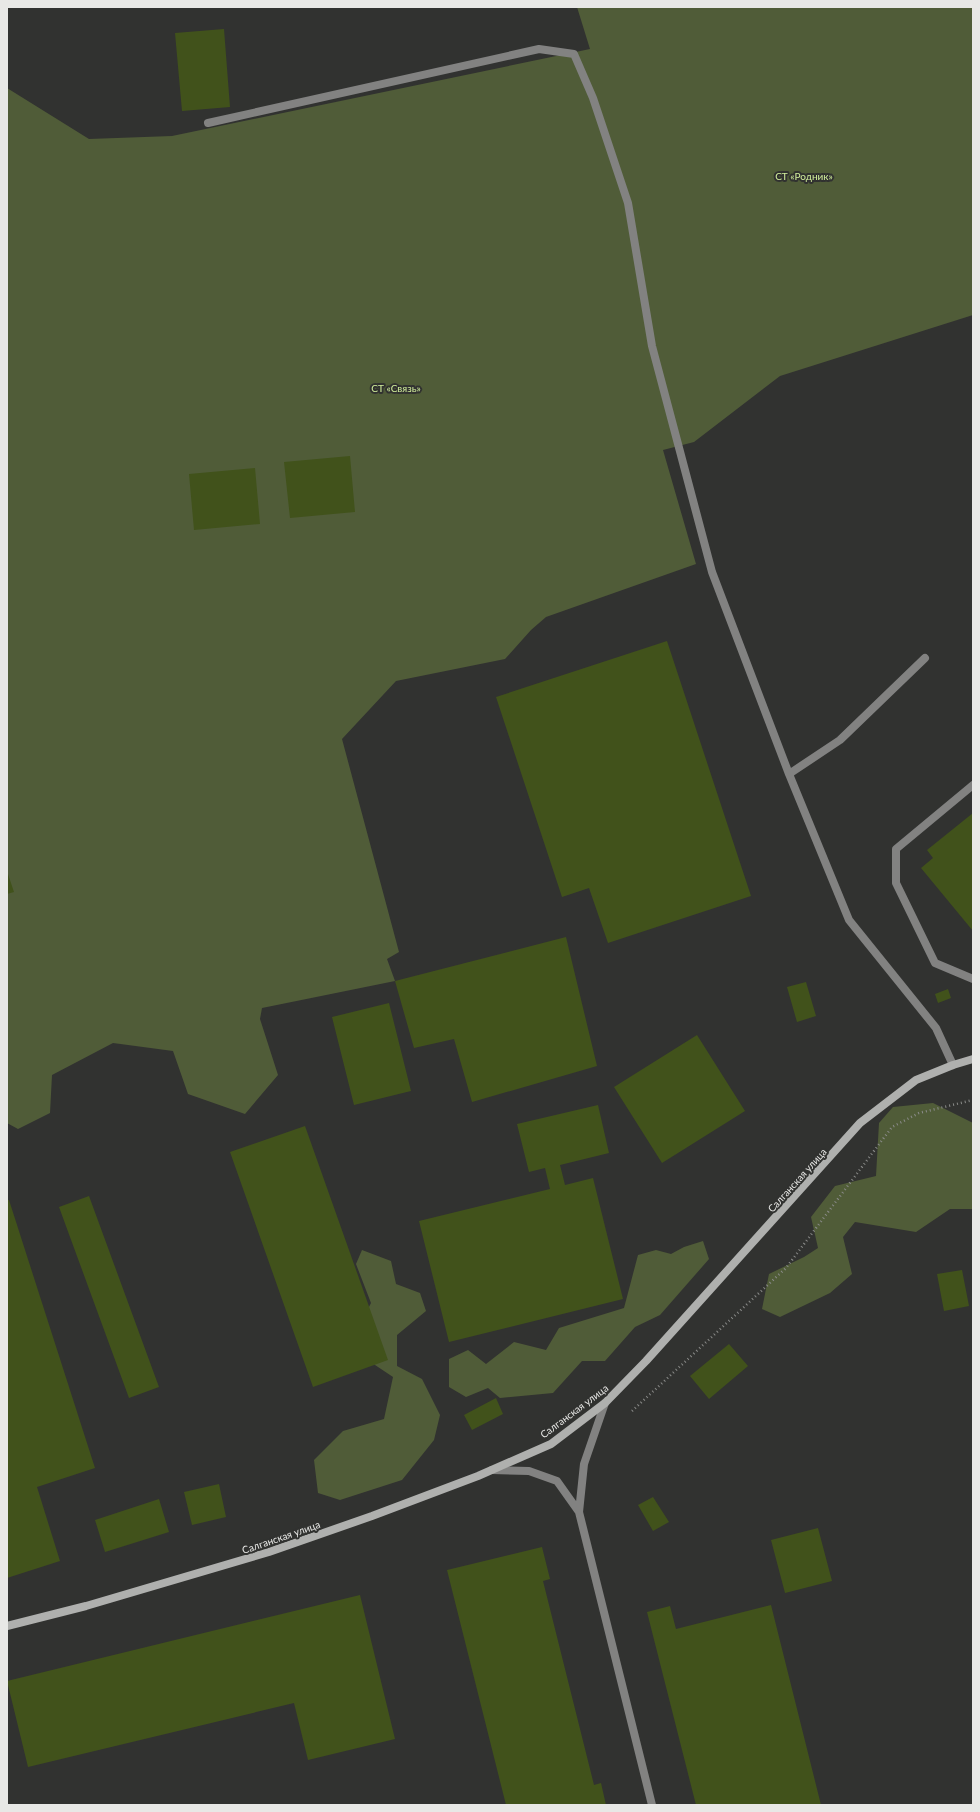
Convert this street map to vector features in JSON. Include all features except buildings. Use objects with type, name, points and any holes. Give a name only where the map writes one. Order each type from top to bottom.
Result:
[{"type":"street","points":[[208,123],[539,49],[574,54],[593,98],[628,203],[652,346],[712,572],[789,774],[849,920],[936,1028],[953,1065]]},
{"type":"street","points":[[789,774],[840,740],[925,658]]},
{"type":"street","points":[[973,786],[896,849],[896,884],[935,963],[973,979]]},
{"type":"street","name":"Салганская улица","points":[[7,1626],[86,1606],[269,1552],[372,1516],[492,1470],[551,1444],[605,1403],[652,1356],[860,1123],[916,1080],[953,1065],[973,1060]]},
{"type":"street","points":[[605,1403],[584,1464],[579,1512],[652,1805]]},
{"type":"street","points":[[492,1470],[529,1471],[557,1481],[579,1512]]},
{"type":"path","points":[[632,1411],[786,1268],[892,1127],[919,1113],[973,1100]]},
{"type":"green space","name":"СТ «Связь»","points":[[577,7],[973,7],[973,315],[780,376],[694,442],[663,450],[696,564],[546,617],[531,630],[505,659],[396,681],[342,739],[399,952],[387,959],[395,981],[262,1008],[260,1019],[278,1075],[245,1114],[188,1094],[173,1051],[113,1043],[52,1075],[50,1113],[18,1129],[7,1123],[7,88],[89,139],[172,136],[590,49]]},
{"type":"green space","points":[[933,1103],[973,1123],[973,1209],[950,1209],[916,1232],[855,1222],[843,1237],[852,1274],[830,1293],[780,1317],[762,1309],[769,1274],[804,1257],[818,1248],[811,1217],[835,1186],[876,1176],[879,1123],[893,1107]]},
{"type":"green space","points":[[703,1241],[709,1259],[660,1315],[635,1327],[605,1361],[582,1361],[553,1393],[500,1398],[488,1388],[466,1397],[449,1387],[449,1359],[468,1350],[486,1364],[514,1342],[546,1350],[559,1328],[624,1308],[638,1255],[656,1250],[671,1254],[684,1247]]},
{"type":"green space","points":[[362,1250],[391,1261],[396,1284],[420,1293],[426,1311],[397,1335],[397,1366],[422,1379],[440,1415],[434,1440],[402,1480],[340,1500],[318,1493],[314,1460],[343,1431],[384,1419],[393,1377],[366,1359],[356,1333],[371,1303],[356,1264]]},
{"type":"park label","name":"СТ «Родник»","points":[[804,176]]}]
